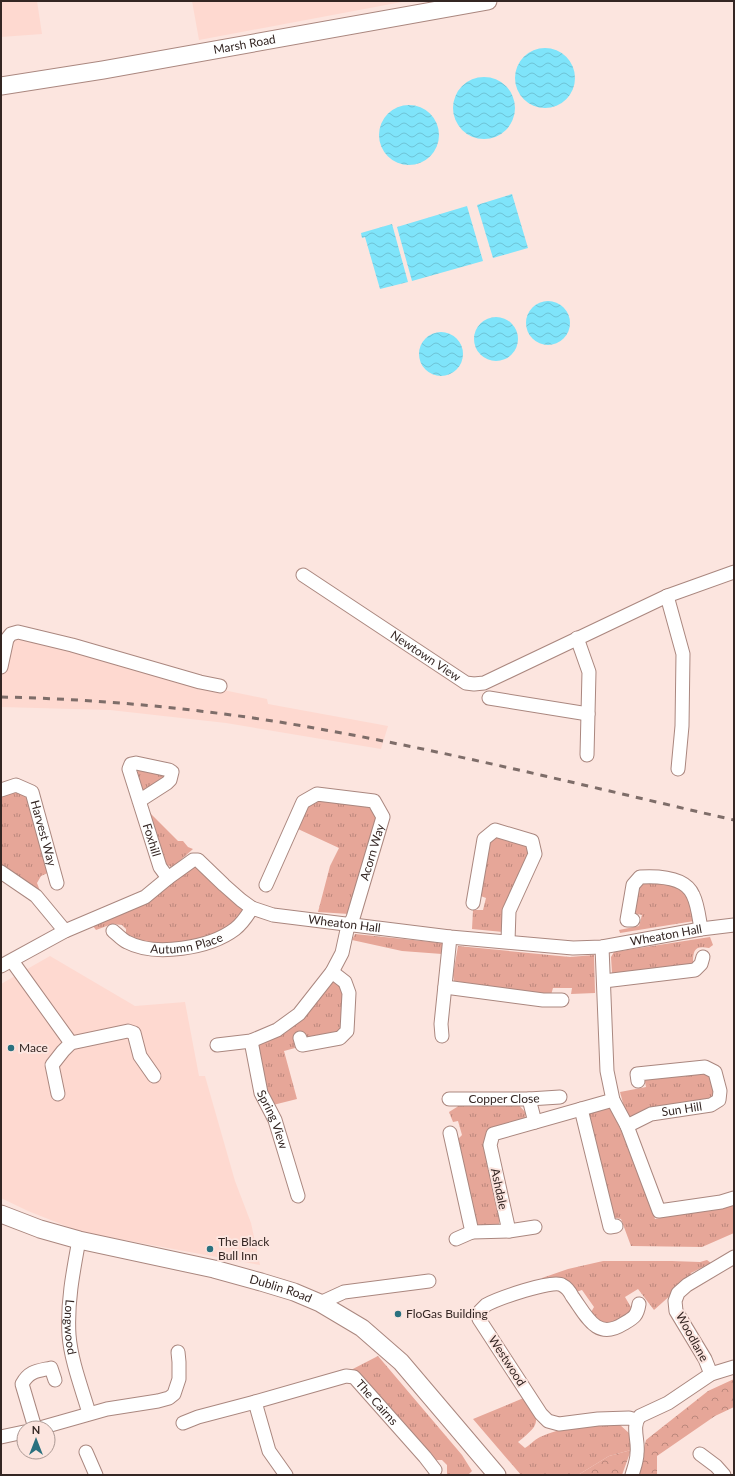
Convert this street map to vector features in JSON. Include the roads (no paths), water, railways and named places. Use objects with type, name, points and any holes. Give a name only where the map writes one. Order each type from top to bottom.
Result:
[{"type":"main road","name":"Marsh Road","points":[[1,86],[111,69],[488,1]]},
{"type":"main road","name":"Dublin Road","points":[[2,1215],[40,1229],[79,1240],[214,1269],[294,1292],[320,1303],[362,1328],[401,1362],[493,1474]]},
{"type":"street","name":"Newtown View","points":[[303,575],[466,683],[474,684],[484,682],[667,596],[734,572]]},
{"type":"street","points":[[667,596],[683,654],[682,726],[678,769]]},
{"type":"street","points":[[1,667],[7,639],[11,634],[18,632],[28,633],[200,682],[220,686]]},
{"type":"street","points":[[577,638],[589,672],[587,755]]},
{"type":"street","points":[[489,698],[588,714]]},
{"type":"street","name":"Harvest Way","points":[[1,790],[16,785],[32,792],[57,883]]},
{"type":"street","name":"Acorn Way","points":[[266,885],[303,802],[317,794],[374,801],[383,817],[350,924]]},
{"type":"street","name":"Foxhill","points":[[139,801],[160,867],[168,878]]},
{"type":"street","points":[[474,903],[484,839],[495,830],[532,841],[535,854],[509,911],[508,941]]},
{"type":"street","name":"Wheaton Hall","points":[[6,963],[65,931],[145,897],[193,860],[198,860],[203,863],[224,885],[252,908],[273,915],[450,937],[573,948],[602,947],[701,929],[734,925]]},
{"type":"street","points":[[1,872],[36,896],[65,931]]},
{"type":"street","points":[[633,920],[627,920],[633,885],[640,877],[658,876],[681,882],[688,887],[694,895],[701,929]]},
{"type":"street","name":"Autumn Place","points":[[113,931],[126,942],[144,949],[166,950],[191,946],[215,940],[234,930],[244,921],[252,908]]},
{"type":"street","points":[[217,1045],[251,1041],[277,1030],[299,1014],[332,972],[342,953],[350,924]]},
{"type":"street","points":[[442,1036],[441,1024],[450,937]]},
{"type":"street","points":[[602,947],[607,1071],[613,1100],[627,1126],[659,1211],[721,1202],[734,1198]]},
{"type":"street","points":[[604,981],[695,970],[701,964],[704,957]]},
{"type":"street","points":[[6,963],[72,1043]]},
{"type":"street","points":[[300,1038],[302,1045],[340,1038],[347,1031],[349,993],[345,982],[332,972]]},
{"type":"street","points":[[445,987],[542,1000],[562,1000]]},
{"type":"street","points":[[58,1094],[52,1065],[63,1051],[72,1043],[128,1031],[134,1033],[140,1056],[154,1076]]},
{"type":"street","name":"Spring View","points":[[251,1041],[261,1093],[275,1120],[298,1196]]},
{"type":"street","name":"Sun Hill","points":[[627,1126],[651,1114],[711,1105],[719,1100],[720,1091],[715,1072],[705,1067],[637,1074],[638,1081]]},
{"type":"street","name":"Copper Close","points":[[449,1099],[530,1099],[560,1097]]},
{"type":"street","points":[[530,1099],[535,1122]]},
{"type":"street","name":"Ashdale","points":[[508,1231],[490,1145],[493,1134],[613,1100]]},
{"type":"street","points":[[581,1109],[610,1227],[616,1226]]},
{"type":"street","points":[[450,1133],[472,1232]]},
{"type":"street","points":[[456,1239],[472,1232],[508,1231],[535,1227]]},
{"type":"street","name":"Longwood","points":[[79,1240],[70,1291],[69,1336],[89,1414]]},
{"type":"street","name":"Woodlane","points":[[711,1374],[705,1359],[676,1311],[675,1301],[678,1293],[687,1285],[734,1257]]},
{"type":"street","points":[[320,1303],[344,1292],[429,1281]]},
{"type":"street","name":"Westwood","points":[[636,1420],[630,1418],[598,1419],[558,1424],[548,1421],[479,1319],[480,1311],[491,1303],[540,1286],[554,1283],[562,1285],[568,1290],[596,1327],[603,1330],[619,1327],[634,1318],[638,1312],[639,1304]]},
{"type":"street","points":[[56,1423],[89,1414],[169,1398],[174,1394],[178,1379],[178,1352]]},
{"type":"street","points":[[632,1475],[638,1452],[635,1426],[636,1420],[646,1412],[668,1403],[711,1374],[734,1367]]},
{"type":"street","points":[[33,1420],[22,1384],[26,1376],[34,1372],[51,1368],[55,1380]]},
{"type":"street","name":"The Cairns","points":[[183,1423],[198,1417],[346,1376],[354,1377],[435,1470]]},
{"type":"street","points":[[255,1402],[269,1451],[286,1475]]},
{"type":"street","points":[[1,1438],[16,1434]]},
{"type":"street","points":[[86,1452],[96,1475]]},
{"type":"street","points":[[700,1454],[716,1466],[724,1475]]},
{"type":"water","points":[[539,48],[551,48],[562,53],[570,61],[575,72],[573,90],[562,103],[551,108],[539,108],[528,103],[520,95],[515,84],[515,72],[520,61],[528,53]]},
{"type":"water","points":[[484,77],[501,82],[506,86],[510,91],[515,108],[510,125],[506,130],[501,134],[484,139],[467,134],[462,130],[458,125],[453,108],[458,91],[462,86],[467,82]]},
{"type":"water","points":[[403,105],[415,105],[426,110],[434,118],[439,129],[437,147],[426,160],[415,165],[403,165],[392,160],[384,152],[379,141],[379,129],[384,118],[392,110]]},
{"type":"water","points":[[512,194],[528,248],[493,258],[477,205]]},
{"type":"water","points":[[467,206],[483,261],[412,281],[397,227]]},
{"type":"water","points":[[392,224],[408,282],[380,289],[365,237],[362,238],[361,233]]},
{"type":"water","points":[[544,301],[552,301],[557,302],[564,307],[569,314],[569,332],[564,339],[557,344],[544,345],[536,342],[529,335],[526,327],[526,319],[529,311],[536,304]]},
{"type":"water","points":[[492,317],[500,317],[512,323],[518,335],[518,343],[512,355],[500,361],[492,361],[480,355],[474,343],[474,335],[480,323]]},
{"type":"water","points":[[437,332],[445,332],[450,333],[457,338],[462,345],[462,363],[457,370],[450,375],[437,376],[429,373],[422,366],[419,358],[419,350],[422,342],[429,335]]},
{"type":"railway","points":[[1,697],[137,704],[273,721],[447,754],[734,820]]},
{"type":"place","name":"Mace","points":[[11,1048]]},
{"type":"place","name":"The Black Bull Inn","points":[[210,1249]]},
{"type":"place","name":"FloGas Building","points":[[398,1314]]}]
